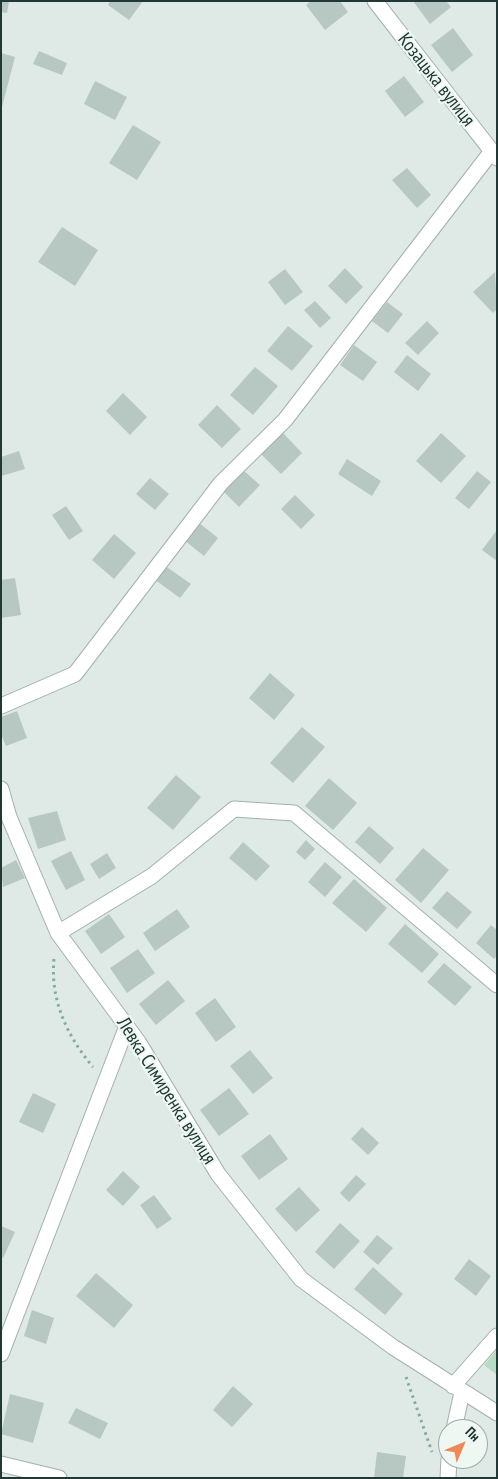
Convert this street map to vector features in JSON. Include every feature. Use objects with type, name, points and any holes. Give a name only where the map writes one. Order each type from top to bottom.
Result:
[{"type":"street","name":"Козацька вулиця","points":[[375,1],[494,154]]},
{"type":"street","points":[[1,706],[75,674],[221,482],[285,420],[494,154]]},
{"type":"street","name":"Левка Симиренка вулиця","points":[[1,789],[9,817],[58,933],[127,1026],[218,1174],[301,1279],[393,1347],[497,1413]]},
{"type":"street","points":[[58,933],[152,876],[234,809],[294,813],[497,985]]},
{"type":"street","points":[[1,1354],[127,1026]]},
{"type":"street","points":[[455,1419],[458,1389],[497,1336]]},
{"type":"street","points":[[1,1464],[59,1478]]},
{"type":"path","points":[[58,933],[54,962],[57,1002],[68,1033],[106,1082]]},
{"type":"path","points":[[393,1347],[433,1454]]},
{"type":"green space","points":[[497,1350],[497,1375],[484,1365]]},
{"type":"building","points":[[1,1],[9,1],[7,13],[1,12]]},
{"type":"building","points":[[110,1],[143,1],[129,20],[108,5]]},
{"type":"building","points":[[311,1],[340,1],[348,12],[325,30],[306,5]]},
{"type":"building","points":[[413,1],[446,1],[451,7],[430,24]]},
{"type":"building","points":[[453,28],[473,55],[452,72],[431,45]]},
{"type":"building","points":[[39,51],[67,63],[62,75],[33,64]]},
{"type":"building","points":[[1,53],[15,57],[2,107],[1,107]]},
{"type":"building","points":[[404,76],[424,102],[405,117],[385,91]]},
{"type":"building","points":[[95,81],[127,97],[115,120],[84,104]]},
{"type":"building","points":[[133,125],[161,142],[137,180],[109,163]]},
{"type":"building","points":[[407,168],[431,195],[417,208],[392,180]]},
{"type":"building","points":[[62,227],[98,250],[75,286],[38,262]]},
{"type":"building","points":[[345,268],[363,287],[346,304],[328,286]]},
{"type":"building","points":[[285,269],[303,292],[285,305],[268,282]]},
{"type":"building","points":[[495,272],[497,309],[493,313],[473,292]]},
{"type":"building","points":[[315,301],[331,318],[320,328],[304,310]]},
{"type":"building","points":[[387,302],[403,314],[388,333],[372,321]]},
{"type":"building","points":[[427,321],[439,333],[418,355],[405,343]]},
{"type":"building","points":[[288,326],[313,346],[292,371],[267,351]]},
{"type":"building","points":[[354,345],[377,362],[363,381],[340,365]]},
{"type":"building","points":[[407,355],[431,374],[418,391],[394,372]]},
{"type":"building","points":[[255,367],[278,386],[253,415],[230,395]]},
{"type":"building","points":[[123,393],[147,417],[130,435],[106,411]]},
{"type":"building","points":[[217,405],[241,429],[222,448],[198,425]]},
{"type":"building","points":[[281,431],[302,453],[281,474],[260,453]]},
{"type":"building","points":[[441,433],[466,456],[441,483],[416,461]]},
{"type":"building","points":[[19,451],[25,469],[1,476],[1,457]]},
{"type":"building","points":[[347,459],[381,481],[372,496],[338,474]]},
{"type":"building","points":[[243,470],[260,485],[239,507],[223,491]]},
{"type":"building","points":[[477,471],[491,482],[469,509],[455,498]]},
{"type":"building","points":[[150,478],[169,494],[155,510],[136,494]]},
{"type":"building","points":[[295,495],[315,515],[301,529],[281,509]]},
{"type":"building","points":[[66,506],[83,531],[69,540],[52,515]]},
{"type":"building","points":[[198,522],[218,538],[204,556],[184,540]]},
{"type":"building","points":[[497,530],[497,561],[482,550]]},
{"type":"building","points":[[114,534],[136,553],[114,579],[92,560]]},
{"type":"building","points":[[164,565],[191,584],[180,598],[154,579]]},
{"type":"building","points":[[15,578],[21,615],[1,618],[1,580]]},
{"type":"building","points":[[270,673],[295,695],[274,720],[249,698]]},
{"type":"building","points":[[17,711],[27,738],[6,746],[1,734],[1,717]]},
{"type":"building","points":[[302,727],[325,747],[293,783],[270,763]]},
{"type":"building","points":[[176,775],[201,797],[173,830],[147,808]]},
{"type":"building","points":[[329,778],[357,803],[333,830],[305,806]]},
{"type":"building","points":[[57,811],[66,840],[38,849],[28,818]]},
{"type":"building","points":[[369,826],[394,848],[380,864],[355,842]]},
{"type":"building","points":[[306,840],[315,849],[305,860],[296,852]]},
{"type":"building","points":[[243,842],[270,866],[256,881],[229,858]]},
{"type":"building","points":[[423,848],[449,870],[421,903],[395,880]]},
{"type":"building","points":[[71,851],[85,880],[66,890],[51,861]]},
{"type":"building","points":[[107,853],[116,868],[99,879],[90,864]]},
{"type":"building","points":[[16,860],[25,878],[3,887],[1,868]]},
{"type":"building","points":[[325,862],[342,877],[325,897],[308,882]]},
{"type":"building","points":[[354,879],[387,908],[366,932],[332,903]]},
{"type":"building","points":[[447,891],[472,912],[457,929],[432,908]]},
{"type":"building","points":[[177,909],[190,927],[155,951],[143,933]]},
{"type":"building","points":[[109,914],[125,937],[101,954],[85,931]]},
{"type":"building","points":[[405,924],[439,954],[422,973],[388,944]]},
{"type":"building","points":[[491,925],[497,930],[497,956],[494,959],[476,943]]},
{"type":"building","points":[[138,949],[155,973],[127,993],[110,968]]},
{"type":"building","points":[[444,963],[472,987],[455,1006],[427,982]]},
{"type":"building","points":[[168,980],[185,1001],[156,1025],[139,1004]]},
{"type":"building","points":[[215,998],[236,1027],[216,1042],[195,1013]]},
{"type":"building","points":[[250,1050],[273,1078],[253,1094],[230,1066]]},
{"type":"building","points":[[229,1088],[249,1114],[219,1136],[200,1110]]},
{"type":"building","points":[[33,1093],[56,1104],[43,1133],[19,1122]]},
{"type":"building","points":[[362,1127],[379,1143],[368,1155],[351,1139]]},
{"type":"building","points":[[270,1134],[288,1159],[259,1180],[241,1156]]},
{"type":"building","points":[[123,1171],[140,1187],[123,1206],[106,1190]]},
{"type":"building","points":[[356,1175],[366,1184],[349,1202],[340,1193]]},
{"type":"building","points":[[299,1187],[320,1210],[296,1232],[275,1209]]},
{"type":"building","points":[[154,1195],[172,1219],[157,1229],[140,1205]]},
{"type":"building","points":[[340,1223],[360,1241],[334,1269],[315,1252]]},
{"type":"building","points":[[1,1226],[15,1232],[3,1258],[1,1257]]},
{"type":"building","points":[[377,1235],[393,1248],[378,1265],[363,1252]]},
{"type":"building","points":[[469,1259],[491,1276],[476,1296],[454,1279]]},
{"type":"building","points":[[373,1267],[403,1294],[385,1315],[354,1289]]},
{"type":"building","points":[[96,1273],[133,1305],[114,1328],[76,1296]]},
{"type":"building","points":[[32,1310],[54,1318],[46,1344],[24,1336]]},
{"type":"building","points":[[233,1386],[253,1404],[232,1427],[213,1410]]},
{"type":"building","points":[[10,1394],[44,1403],[33,1443],[1,1434]]},
{"type":"building","points":[[76,1408],[108,1423],[100,1439],[68,1423]]},
{"type":"building","points":[[377,1452],[406,1456],[403,1478],[374,1478]]}]
